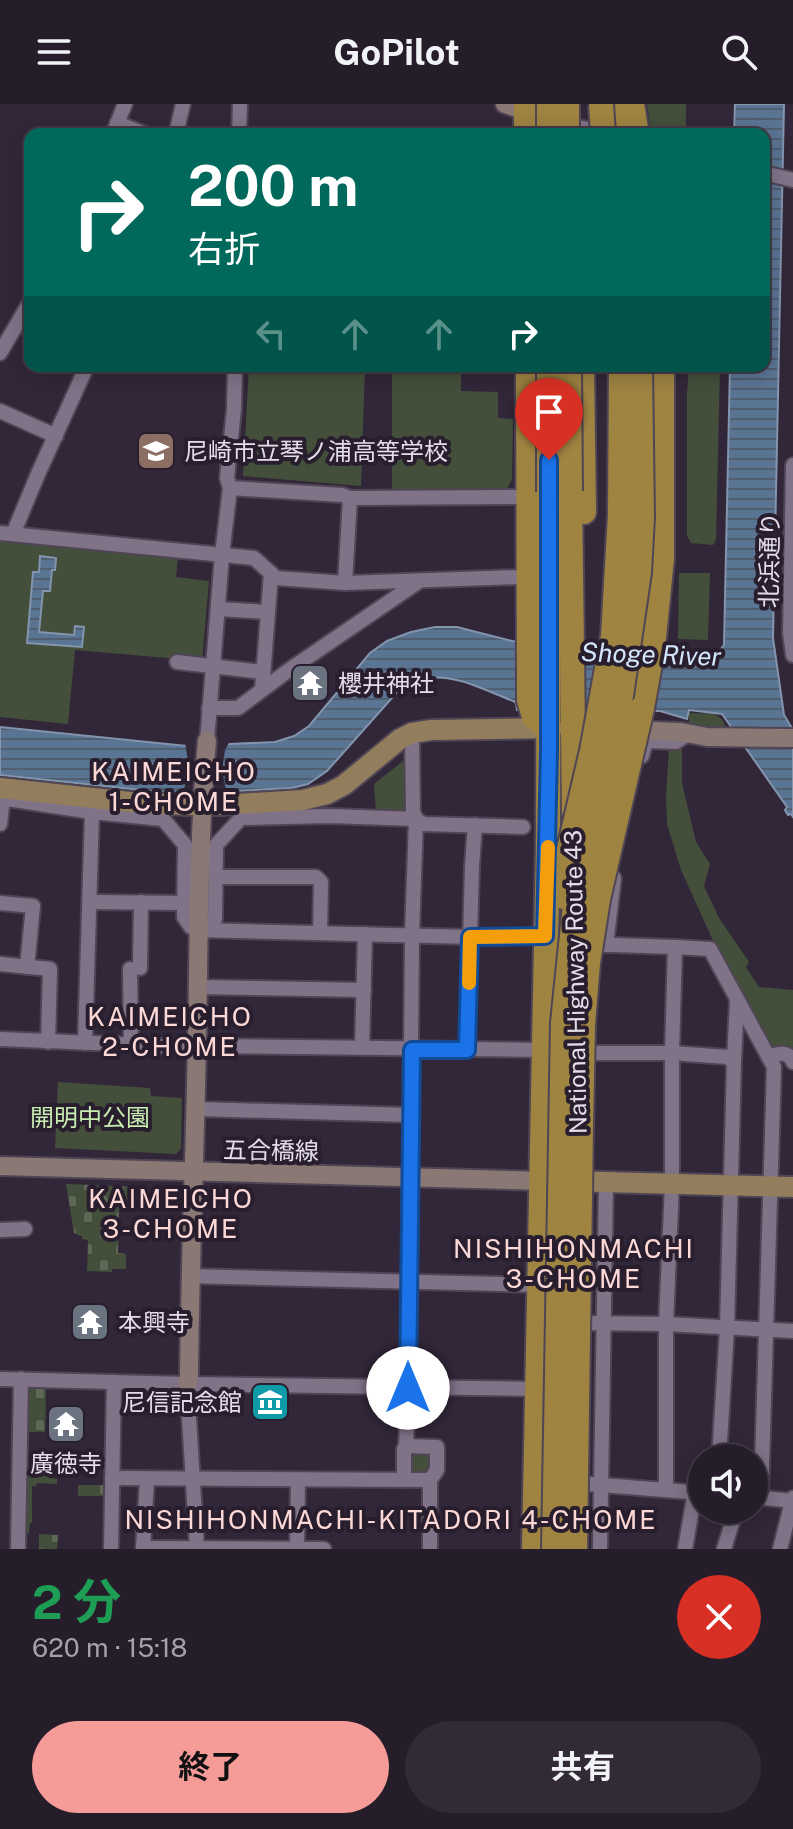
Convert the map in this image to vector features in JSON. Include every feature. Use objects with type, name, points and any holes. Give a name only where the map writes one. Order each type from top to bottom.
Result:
[{"type":"highway","points":[[567,104],[576,125]]},
{"type":"highway","points":[[601,104],[604,128]]},
{"type":"highway","points":[[611,104],[615,128]]},
{"type":"highway","points":[[632,104],[636,128]]},
{"type":"highway","points":[[526,112],[543,128]]},
{"type":"highway","points":[[528,372],[529,463],[549,493]]},
{"type":"highway","points":[[549,372],[549,493],[559,644],[559,715]]},
{"type":"highway","points":[[549,493],[568,372]]},
{"type":"highway","points":[[559,715],[586,690],[559,644],[584,464],[582,372]]},
{"type":"highway","points":[[554,1549],[562,933],[567,858],[592,751],[613,636],[620,514],[621,372]]},
{"type":"highway","points":[[563,1023],[576,896],[618,716],[639,572],[642,517],[640,372]]},
{"type":"highway","points":[[576,1549],[583,1024],[598,899],[653,647],[662,559],[662,372]]},
{"type":"highway","points":[[529,463],[584,464]]},
{"type":"highway","name":"National Highway Route 43","points":[[559,715],[576,944],[580,1323],[589,1484],[576,1549]]},
{"type":"highway","name":"National Highway Route 43","points":[[534,1549],[545,936],[548,845],[559,715]]},
{"type":"main road","points":[[1,794],[130,802],[303,800],[327,794],[344,785],[400,739],[412,733],[559,715]]},
{"type":"main road","points":[[542,1181],[793,1187]]},
{"type":"street","points":[[115,128],[125,104]]},
{"type":"street","points":[[177,128],[183,104]]},
{"type":"street","points":[[239,128],[240,104]]},
{"type":"street","points":[[526,112],[576,125]]},
{"type":"street","points":[[770,174],[792,179]]},
{"type":"street","points":[[0,353],[24,312]]},
{"type":"street","points":[[84,372],[6,534],[254,558],[276,578],[345,583],[520,577]]},
{"type":"street","points":[[198,1549],[187,1384],[202,930],[202,801],[230,488],[227,478],[235,372]]},
{"type":"street","points":[[0,411],[56,436]]},
{"type":"street","name":"北浜通り","points":[[793,465],[790,633],[793,655]]},
{"type":"street","points":[[230,488],[350,498],[549,493]]},
{"type":"street","points":[[345,583],[350,498]]},
{"type":"street","points":[[262,690],[271,573]]},
{"type":"street","points":[[209,708],[238,708],[418,582]]},
{"type":"street","points":[[218,609],[268,612]]},
{"type":"street","points":[[177,662],[263,672]]},
{"type":"street","points":[[559,715],[707,737],[793,738]]},
{"type":"street","points":[[404,1480],[416,819],[413,812],[412,733]]},
{"type":"street","points":[[606,945],[616,864],[646,741],[676,742],[689,733]]},
{"type":"street","points":[[0,824],[1,794],[92,812],[163,819],[185,845],[184,917],[191,927],[202,930],[545,936]]},
{"type":"street","points":[[327,794],[330,816]]},
{"type":"street","points":[[85,1043],[92,812]]},
{"type":"street","points":[[202,930],[212,925],[215,919],[216,845],[241,818],[330,816],[416,819],[423,824],[523,827]]},
{"type":"street","points":[[467,1050],[475,825]]},
{"type":"street","points":[[215,877],[316,877],[321,882],[320,933]]},
{"type":"street","points":[[90,902],[184,903]]},
{"type":"street","points":[[131,1045],[141,902]]},
{"type":"street","points":[[0,903],[33,906],[27,967]]},
{"type":"street","points":[[362,1048],[365,934]]},
{"type":"street","points":[[576,944],[710,949],[774,1067],[768,1330],[761,1444]]},
{"type":"street","points":[[666,1490],[666,1324],[672,1184],[675,947]]},
{"type":"street","points":[[0,964],[50,969],[48,1042]]},
{"type":"street","points":[[198,987],[364,990]]},
{"type":"street","points":[[720,1444],[727,1328],[732,1057],[737,999]]},
{"type":"street","points":[[0,1039],[188,1047],[544,1050]]},
{"type":"street","points":[[576,1053],[672,1053],[732,1057]]},
{"type":"street","points":[[769,1056],[786,1053],[793,1062]]},
{"type":"street","points":[[196,1109],[411,1115]]},
{"type":"street","name":"五合橋線","points":[[0,1166],[542,1181]]},
{"type":"street","points":[[600,1549],[589,1484],[605,1323],[606,1182]]},
{"type":"street","points":[[0,1230],[25,1229]]},
{"type":"street","points":[[190,1276],[541,1285]]},
{"type":"street","points":[[580,1323],[793,1331]]},
{"type":"street","points":[[0,1379],[538,1389]]},
{"type":"street","points":[[18,1549],[21,1379]]},
{"type":"street","points":[[111,1549],[114,1382]]},
{"type":"street","points":[[406,1446],[437,1447],[437,1470],[430,1480],[430,1549]]},
{"type":"street","points":[[112,1478],[430,1480]]},
{"type":"street","points":[[147,1479],[143,1548],[324,1549]]},
{"type":"street","points":[[297,1548],[298,1480]]},
{"type":"street","points":[[589,1484],[688,1492]]},
{"type":"street","points":[[768,1499],[793,1500],[780,1549]]},
{"type":"street","points":[[685,1549],[691,1524]]},
{"type":"street","points":[[724,1549],[732,1524]]},
{"type":"green space","points":[[647,104],[686,104],[686,128],[650,128]]},
{"type":"green space","name":"尼崎市立琴ノ浦高等学校","points":[[249,372],[365,372],[361,486],[243,476]]},
{"type":"green space","points":[[392,372],[461,372],[461,391],[498,392],[498,418],[513,419],[512,479],[507,489],[392,489]]},
{"type":"green space","points":[[689,372],[720,372],[716,539],[713,545],[691,543],[687,536]]},
{"type":"green space","points":[[0,540],[178,557],[176,577],[209,581],[202,661],[75,650],[68,724],[0,717]]},
{"type":"green space","points":[[679,573],[710,573],[708,640],[678,639]]},
{"type":"green space","points":[[689,713],[718,716],[727,731],[689,724]]},
{"type":"green space","points":[[669,747],[682,748],[682,783],[696,842],[710,864],[704,886],[719,918],[749,962],[746,967],[759,987],[793,990],[793,1053],[788,1046],[772,1050],[715,945],[681,870],[667,824]]},
{"type":"green space","points":[[408,757],[409,806],[403,813],[376,811],[374,784]]},
{"type":"green space","name":"開明中公園","points":[[58,1082],[150,1088],[151,1096],[182,1098],[181,1149],[176,1154],[55,1148]]},
{"type":"green space","points":[[66,1184],[139,1187],[137,1210],[119,1210],[118,1253],[126,1254],[126,1269],[87,1271],[88,1240],[74,1233]]},
{"type":"green space","points":[[28,1386],[46,1386],[45,1432],[24,1432]]},
{"type":"green space","points":[[408,1451],[432,1453],[433,1468],[425,1477],[408,1476]]},
{"type":"green space","points":[[23,1468],[49,1468],[49,1478],[57,1479],[57,1484],[37,1483],[32,1486],[29,1533],[21,1533]]},
{"type":"green space","points":[[78,1485],[106,1485],[106,1496],[78,1496]]},
{"type":"green space","points":[[39,1534],[58,1535],[57,1549],[39,1549]]},
{"type":"water","name":"Shoge River","points":[[735,104],[784,104],[773,638],[784,715],[793,730],[793,817],[788,815],[787,807],[722,714],[689,710],[687,719],[660,711],[517,710],[513,701],[470,684],[442,678],[413,682],[399,690],[327,771],[308,784],[292,788],[179,794],[0,775],[0,727],[187,746],[275,742],[294,736],[309,726],[370,653],[387,641],[435,627],[457,627],[512,641],[669,654],[671,650],[680,650],[681,656],[705,657],[720,650],[724,645],[730,372],[770,372],[770,128],[734,128]]},
{"type":"water","points":[[40,556],[56,558],[50,591],[43,591],[39,632],[74,635],[75,626],[84,627],[82,647],[27,643],[33,572],[39,572]]},
{"type":"pier","points":[[230,741],[225,750],[222,770],[227,795],[181,795],[189,768],[185,742]]},
{"type":"slow traffic","points":[[469,983],[470,937],[545,936],[548,847]]},
{"type":"place","name":"尼崎市立琴ノ浦高等学校","points":[[156,451]]},
{"type":"place","name":"櫻井神社","points":[[310,683]]},
{"type":"place","name":"本興寺","points":[[90,1322]]},
{"type":"place","name":"尼信記念館","points":[[270,1402]]},
{"type":"place","name":"廣徳寺","points":[[66,1424]]},
{"type":"district","name":"KAIMEICHO 1-CHOME","points":[[174,786]]},
{"type":"district","name":"KAIMEICHO 2-CHOME","points":[[170,1031]]},
{"type":"district","name":"KAIMEICHO 3-CHOME","points":[[171,1213]]},
{"type":"district","name":"NISHIHONMACHI 3-CHOME","points":[[574,1263]]},
{"type":"district","name":"NISHIHONMACHI-KITADORI 4-CHOME","points":[[391,1519]]},
{"type":"route","points":[[408,1388],[412,1050],[467,1050],[470,937],[545,936],[549,751],[549,460]]}]
